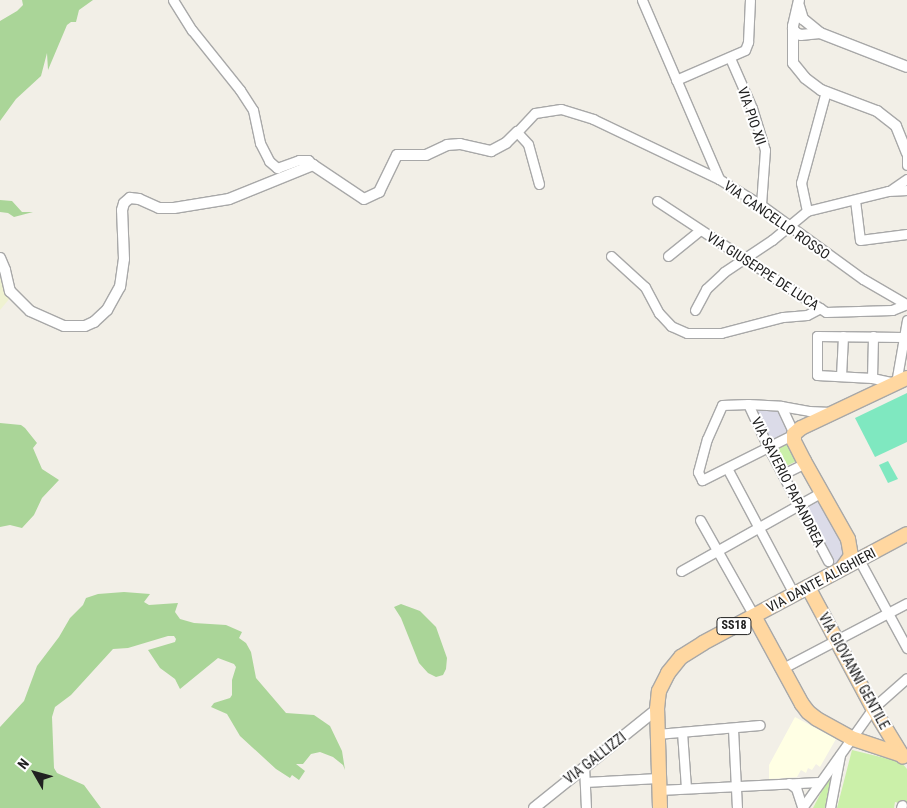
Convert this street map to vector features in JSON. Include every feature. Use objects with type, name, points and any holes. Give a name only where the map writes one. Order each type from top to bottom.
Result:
[{"type":"main road","points":[[840,570],[851,556],[848,539],[794,441],[794,434],[833,412],[901,381]]},
{"type":"main road","name":"VIA DANTE ALIGHIERI","points":[[657,709],[659,691],[668,673],[681,657],[859,559],[906,537]]},
{"type":"main road","name":"VIA GIOVANNI GENTILE","points":[[808,587],[873,708],[905,756]]},
{"type":"main road","points":[[754,616],[808,712],[851,738],[905,756]]},
{"type":"main road","name":"SS18","points":[[657,709],[660,808]]},
{"type":"street","points":[[173,0],[192,30],[240,90],[253,110],[260,143],[269,161],[277,168],[299,160],[308,160],[312,165],[364,199],[379,192],[397,155],[426,155],[447,145],[460,144],[491,151],[506,143],[517,132],[528,144],[539,184]]},
{"type":"street","points":[[642,0],[718,179]]},
{"type":"street","points":[[676,80],[745,50],[748,42],[750,0]]},
{"type":"street","points":[[799,3],[801,27],[792,48],[793,63],[805,78],[826,91],[878,111],[896,126],[907,153],[907,165]]},
{"type":"street","points":[[801,27],[907,67]]},
{"type":"street","name":"VIA PIO XII","points":[[730,58],[752,108],[765,150],[761,205]]},
{"type":"street","points":[[807,211],[801,183],[826,91]]},
{"type":"street","name":"VIA CANCELLO ROSSO","points":[[517,132],[535,113],[561,109],[593,119],[718,179],[761,205],[863,279],[907,304]]},
{"type":"street","points":[[0,258],[6,270],[10,291],[30,311],[64,326],[85,326],[94,322],[107,310],[120,287],[124,259],[122,210],[124,203],[130,198],[139,199],[158,208],[174,208],[229,200],[312,165]]},
{"type":"street","points":[[888,191],[907,180]]},
{"type":"street","points":[[695,310],[706,289],[724,272],[772,240],[807,211],[888,191],[907,190]]},
{"type":"street","points":[[855,200],[860,240],[907,234]]},
{"type":"street","name":"VIA GIUSEPPE DE LUCA","points":[[657,201],[826,312],[892,310],[907,304]]},
{"type":"street","points":[[668,256],[700,230]]},
{"type":"street","points":[[611,256],[645,287],[658,314],[671,326],[686,333],[721,333],[783,317],[807,315],[820,308]]},
{"type":"street","points":[[904,336],[817,336],[817,376],[901,381],[907,320]]},
{"type":"street","points":[[841,376],[843,336]]},
{"type":"street","points":[[872,378],[873,336]]},
{"type":"street","points":[[780,406],[794,434],[702,480],[698,472],[702,456],[722,404],[780,406],[809,412],[833,412]]},
{"type":"street","name":"VIA SAVERIO PAPANDREA","points":[[748,404],[768,447],[828,561]]},
{"type":"street","points":[[783,474],[805,462]]},
{"type":"street","points":[[727,468],[794,594]]},
{"type":"street","points":[[681,571],[822,492]]},
{"type":"street","points":[[700,520],[754,616]]},
{"type":"street","points":[[848,539],[862,551],[876,550]]},
{"type":"street","points":[[848,539],[907,648]]},
{"type":"street","points":[[783,668],[907,602]]},
{"type":"street","points":[[802,807],[873,708],[907,678]]},
{"type":"street","name":"VIA GALLIZZI","points":[[534,808],[657,709]]},
{"type":"street","points":[[657,734],[734,729],[760,725]]},
{"type":"street","points":[[734,729],[737,808]]},
{"type":"street","points":[[682,732],[686,788]]},
{"type":"street","points":[[830,808],[840,752]]},
{"type":"street","points":[[584,766],[586,808]]},
{"type":"street","points":[[585,782],[658,784],[686,788],[736,785],[795,785],[819,782]]},
{"type":"street","points":[[795,785],[810,794]]},
{"type":"street","points":[[795,785],[802,807]]},
{"type":"shaded area","points":[[0,278],[10,298],[0,310]]},
{"type":"shaded area","points":[[748,404],[781,406],[794,434],[768,447]]},
{"type":"shaded area","points":[[816,491],[848,551],[843,562],[832,569],[796,501]]},
{"type":"shaded area","points":[[795,717],[836,739],[820,767],[816,764],[812,770],[808,768],[806,773],[801,770],[797,777],[769,779],[769,765]]},
{"type":"green space","points":[[22,0],[93,0],[79,10],[76,22],[71,22],[67,25],[48,70],[47,53],[41,76],[16,99],[0,121],[0,21],[17,11],[23,5]]},
{"type":"green space","points":[[0,200],[12,201],[22,212],[33,212],[14,217],[8,213],[0,212]]},
{"type":"green space","points":[[907,393],[907,442],[875,457],[855,418]]},
{"type":"green space","points":[[0,423],[21,425],[25,428],[37,443],[33,448],[42,469],[59,480],[42,498],[34,515],[22,528],[10,525],[0,527]]},
{"type":"green space","points":[[790,441],[799,460],[783,467],[775,448]]},
{"type":"green space","points":[[888,461],[898,479],[888,483],[879,465]]},
{"type":"green space","points":[[124,592],[150,594],[144,602],[149,605],[178,603],[175,612],[180,619],[194,623],[226,625],[242,632],[239,638],[246,643],[251,652],[256,678],[286,713],[314,715],[330,726],[342,751],[345,770],[343,765],[333,757],[320,752],[311,754],[303,764],[296,764],[305,771],[299,780],[292,775],[290,778],[276,769],[240,736],[227,714],[211,707],[214,703],[230,698],[232,695],[232,680],[236,667],[234,664],[218,658],[180,689],[175,679],[160,668],[148,650],[175,642],[174,636],[168,636],[128,648],[113,649],[71,695],[55,707],[52,717],[54,768],[57,773],[84,785],[101,808],[0,808],[0,727],[24,701],[37,666],[59,637],[70,618],[83,605],[86,598],[98,594]]},
{"type":"green space","points":[[401,604],[420,611],[436,627],[447,658],[446,669],[443,675],[436,677],[428,673],[419,663],[401,618],[394,607]]},
{"type":"green space","points":[[852,750],[901,762],[907,769],[907,805],[895,802],[894,808],[837,808]]},
{"type":"green space","points":[[828,779],[833,779],[827,808],[813,808]]}]
